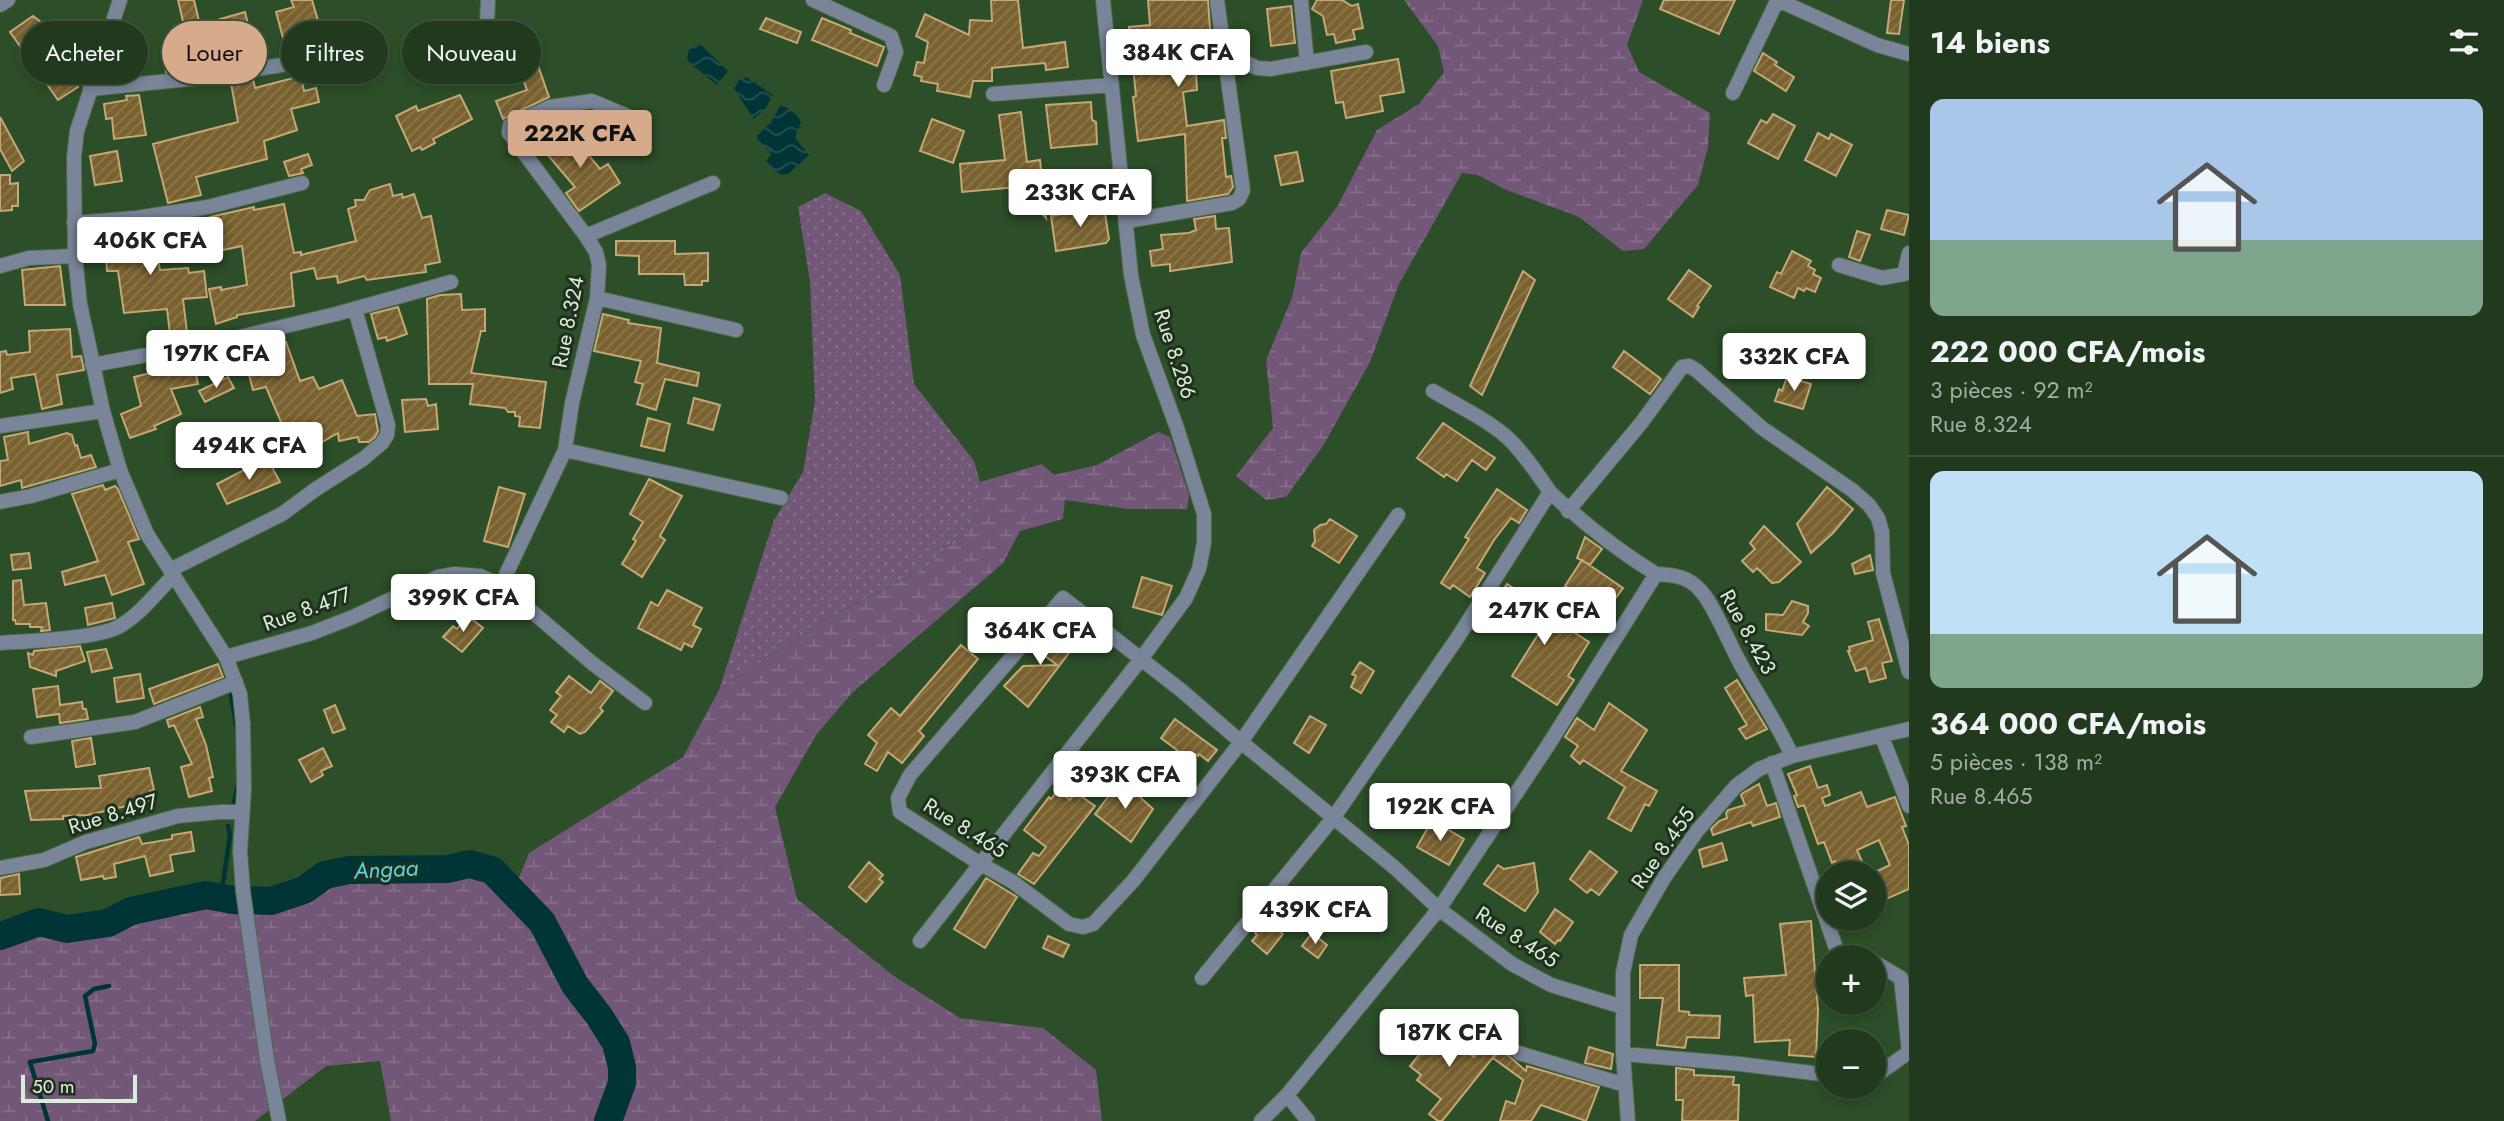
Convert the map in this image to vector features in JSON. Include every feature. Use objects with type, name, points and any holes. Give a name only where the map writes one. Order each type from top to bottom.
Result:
[{"type":"street","points":[[0,5],[8,0]]},
{"type":"street","points":[[120,0],[77,131],[74,157],[74,223],[80,304],[103,411],[120,470],[147,534],[226,657],[236,682],[243,724],[244,790],[240,851],[243,891],[267,1060],[279,1121]]},
{"type":"street","points":[[487,21],[488,0]]},
{"type":"street","points":[[813,0],[891,36],[896,52],[884,85]]},
{"type":"street","name":"Rue 8.286","points":[[920,941],[1186,598],[1195,579],[1204,542],[1204,514],[1177,428],[1143,335],[1131,275],[1103,0]]},
{"type":"street","points":[[1126,221],[1232,203],[1240,198],[1242,190],[1217,0]]},
{"type":"street","points":[[1301,0],[1307,62]]},
{"type":"street","points":[[1734,93],[1777,1],[1877,45],[1909,54]]},
{"type":"street","points":[[1224,52],[1256,68],[1264,69],[1366,52]]},
{"type":"street","points":[[90,89],[199,78],[281,65]]},
{"type":"street","points":[[993,94],[1112,85]]},
{"type":"street","name":"Rue 8.324","points":[[501,585],[565,450],[572,404],[597,298],[599,265],[596,252],[586,236],[509,133],[510,125],[550,107],[592,101],[632,118]]},
{"type":"street","points":[[74,223],[136,218],[208,207],[302,183]]},
{"type":"street","points":[[586,236],[713,183]]},
{"type":"street","points":[[1839,265],[1882,278],[1907,275],[1909,253]]},
{"type":"street","points":[[0,266],[29,258],[75,256]]},
{"type":"street","points":[[92,365],[223,341],[451,282]]},
{"type":"street","points":[[597,298],[736,330]]},
{"type":"street","points":[[0,643],[115,629],[144,606],[172,573],[282,514],[382,443],[387,435],[388,425],[355,309]]},
{"type":"street","points":[[1568,510],[1642,422],[1682,367],[1689,366],[1762,428],[1869,505],[1878,518],[1882,532],[1883,573],[1909,672]]},
{"type":"street","points":[[1261,1121],[1286,1095],[1439,909],[1547,747],[1656,574],[1606,542],[1568,510],[1550,492],[1528,459],[1507,437],[1433,391]]},
{"type":"street","points":[[0,426],[103,411]]},
{"type":"street","points":[[565,450],[781,499]]},
{"type":"street","points":[[0,502],[31,496],[120,470]]},
{"type":"street","points":[[1202,978],[1334,817],[1458,637],[1550,492]]},
{"type":"street","points":[[1241,742],[1398,515]]},
{"type":"street","name":"Rue 8.477","points":[[226,657],[312,633],[438,577],[454,574],[480,576],[501,585],[592,663],[645,703]]},
{"type":"street","name":"Rue 8.423","points":[[1656,574],[1688,579],[1702,591],[1792,756]]},
{"type":"street","name":"Rue 8.465","points":[[1241,742],[1133,881],[1093,924],[1083,927],[1069,925],[1013,882],[900,812],[898,798],[910,775],[1063,598],[1334,817],[1439,909],[1512,964],[1551,985],[1623,1007]]},
{"type":"street","points":[[31,737],[135,722],[236,682]]},
{"type":"street","name":"Rue 8.455","points":[[1628,1121],[1623,1054],[1623,973],[1631,935],[1664,878],[1697,831],[1736,786],[1759,769],[1792,756],[1909,729]]},
{"type":"street","points":[[1882,737],[1909,806]]},
{"type":"street","points":[[1772,764],[1835,945]]},
{"type":"street","name":"Rue 8.497","points":[[0,868],[44,860],[86,842],[178,816],[242,812]]},
{"type":"street","points":[[1886,969],[1901,978],[1909,1052],[1886,1068]]},
{"type":"street","points":[[1519,1053],[1625,1085]]},
{"type":"street","points":[[1623,1054],[1816,1073]]},
{"type":"street","points":[[1286,1095],[1308,1121]]},
{"type":"green space","points":[[1404,0],[1643,0],[1627,45],[1639,72],[1710,113],[1708,147],[1698,185],[1644,249],[1623,251],[1579,217],[1504,189],[1478,175],[1462,173],[1399,284],[1370,362],[1323,446],[1286,497],[1266,500],[1236,476],[1273,428],[1266,360],[1292,298],[1301,253],[1337,207],[1377,130],[1419,104],[1444,72],[1438,46]]},
{"type":"green space","points":[[825,193],[861,211],[900,275],[914,384],[974,461],[980,482],[973,520],[928,567],[824,620],[719,690],[774,520],[803,472],[815,400],[810,282],[798,207]]},
{"type":"green space","points":[[1158,432],[1170,437],[1189,495],[1187,509],[1128,509],[1065,500],[1063,519],[1020,531],[1003,563],[853,692],[816,735],[775,807],[797,899],[894,976],[960,1018],[1043,1028],[1096,1070],[1102,1121],[391,1121],[380,1061],[326,1066],[255,1121],[0,1121],[0,936],[39,922],[67,929],[108,923],[131,911],[206,895],[233,900],[271,901],[304,890],[325,875],[349,870],[448,869],[469,864],[484,866],[492,870],[513,892],[529,853],[683,757],[719,690],[824,620],[928,567],[973,520],[980,482],[1042,464],[1054,475],[1097,465]]},
{"type":"water","points":[[699,43],[728,71],[717,85],[687,58],[689,50]]},
{"type":"water","points":[[746,77],[773,95],[765,109],[754,119],[734,89],[739,80]]},
{"type":"water","points":[[780,106],[790,109],[801,122],[795,138],[809,155],[788,174],[782,175],[766,161],[771,155],[770,151],[757,139]]},
{"type":"building","points":[[178,0],[194,0],[199,21],[183,21]]},
{"type":"building","points":[[291,0],[312,0],[318,21],[281,21],[281,30],[276,12],[294,7]]},
{"type":"building","points":[[991,0],[1018,0],[1023,48],[1065,42],[1068,67],[1046,70],[1045,63],[992,68],[992,81],[973,81],[970,97],[937,91],[938,84],[921,81],[922,77],[914,75],[917,62],[924,63],[928,42],[916,36],[925,14],[969,35],[970,20],[992,21]]},
{"type":"building","points":[[1148,0],[1208,0],[1213,71],[1196,73],[1197,90],[1183,92],[1187,126],[1224,120],[1226,138],[1222,138],[1226,177],[1231,176],[1233,187],[1228,194],[1187,201],[1185,134],[1138,141],[1129,27],[1150,25]]},
{"type":"building","points":[[1317,0],[1342,0],[1352,6],[1358,4],[1363,28],[1353,30],[1355,39],[1336,43],[1334,34],[1327,35],[1323,16],[1312,9]]},
{"type":"building","points":[[1664,0],[1735,0],[1719,34],[1660,9]]},
{"type":"building","points":[[1891,0],[1904,0],[1899,34],[1887,33]]},
{"type":"building","points":[[1291,6],[1295,43],[1271,46],[1267,9]]},
{"type":"building","points":[[245,12],[247,21],[199,21],[217,20]]},
{"type":"building","points":[[33,16],[40,21],[26,21]]},
{"type":"building","points":[[766,18],[801,32],[797,43],[760,29]]},
{"type":"building","points":[[822,18],[884,47],[877,66],[812,40]]},
{"type":"building","points":[[21,24],[21,48],[10,32]]},
{"type":"building","points":[[1763,53],[1777,62],[1775,65],[1794,77],[1786,91],[1754,71]]},
{"type":"building","points":[[1398,59],[1404,92],[1380,96],[1383,111],[1346,118],[1343,102],[1336,103],[1331,71]]},
{"type":"building","points":[[541,74],[549,97],[503,119],[496,101],[527,90],[525,84],[541,84]]},
{"type":"building","points":[[281,81],[281,84],[303,84],[304,91],[316,88],[319,102],[291,109],[297,130],[264,141],[267,159],[196,177],[201,195],[168,203],[153,144],[238,122],[231,84],[254,84],[255,88]]},
{"type":"building","points":[[47,84],[76,84],[78,87],[58,100]]},
{"type":"building","points":[[139,95],[146,135],[114,139],[112,118],[106,119],[104,104],[127,100],[126,96]]},
{"type":"building","points":[[460,95],[472,119],[433,139],[435,143],[422,150],[420,147],[412,151],[396,116],[416,106],[418,111]]},
{"type":"building","points":[[1091,102],[1092,120],[1096,122],[1097,144],[1051,148],[1046,105]]},
{"type":"building","points":[[1021,112],[1027,162],[1040,160],[1046,218],[1019,187],[962,192],[960,164],[1005,160],[999,115]]},
{"type":"building","points":[[1773,114],[1795,126],[1778,159],[1748,143],[1761,120],[1767,123]]},
{"type":"building","points":[[0,117],[24,161],[12,171],[0,149]]},
{"type":"building","points":[[932,119],[964,131],[953,163],[920,151]]},
{"type":"building","points":[[565,127],[600,169],[608,164],[620,183],[579,211],[566,193],[575,187],[541,147]]},
{"type":"building","points":[[1818,133],[1829,139],[1831,134],[1852,145],[1836,176],[1805,160]]},
{"type":"building","points":[[117,151],[122,181],[95,185],[90,156]]},
{"type":"building","points":[[1297,152],[1303,181],[1281,185],[1275,156]]},
{"type":"building","points":[[308,154],[312,165],[301,169],[303,173],[289,176],[284,162]]},
{"type":"building","points":[[0,175],[10,175],[10,184],[18,183],[18,206],[12,206],[12,210],[0,211]]},
{"type":"building","points":[[390,184],[393,196],[402,194],[403,198],[414,194],[422,218],[431,216],[440,262],[425,265],[426,272],[367,280],[364,276],[338,283],[337,276],[317,279],[314,268],[291,273],[294,306],[237,315],[216,324],[209,289],[221,287],[221,290],[247,285],[242,246],[218,251],[210,217],[254,207],[254,210],[284,204],[294,253],[301,252],[301,255],[356,241],[348,209],[356,206],[355,200],[364,200],[370,190]]},
{"type":"building","points":[[1104,207],[1109,239],[1106,243],[1056,251],[1051,216]]},
{"type":"building","points":[[1887,210],[1909,215],[1904,235],[1881,229]]},
{"type":"building","points":[[1215,216],[1216,229],[1229,228],[1232,262],[1170,271],[1170,264],[1152,266],[1150,251],[1163,249],[1161,235],[1189,233],[1196,230],[1194,219]]},
{"type":"building","points":[[130,228],[132,235],[153,230],[160,270],[188,268],[189,273],[204,271],[207,297],[183,299],[187,332],[170,334],[167,309],[124,313],[118,271],[107,271],[104,230]]},
{"type":"building","points":[[1857,231],[1870,235],[1860,261],[1849,257]]},
{"type":"building","points":[[616,241],[675,241],[675,254],[708,253],[708,281],[702,281],[702,285],[685,285],[684,274],[639,274],[639,256],[616,255]]},
{"type":"building","points":[[1792,251],[1811,261],[1808,266],[1815,270],[1813,274],[1821,278],[1815,292],[1798,288],[1794,298],[1770,287],[1777,272],[1781,274]]},
{"type":"building","points":[[60,266],[65,305],[25,305],[22,270]]},
{"type":"building","points":[[1689,270],[1711,286],[1693,317],[1668,299]]},
{"type":"building","points":[[1523,271],[1535,280],[1482,395],[1470,386]]},
{"type":"building","points":[[461,294],[462,310],[485,309],[485,331],[481,331],[471,373],[546,382],[540,428],[519,426],[520,417],[505,408],[470,404],[473,384],[429,384],[427,299]]},
{"type":"building","points":[[398,307],[407,334],[387,341],[386,337],[378,339],[371,314]]},
{"type":"building","points":[[603,314],[629,320],[628,323],[661,328],[657,363],[699,373],[697,386],[665,379],[656,410],[637,404],[643,384],[635,382],[641,361],[594,351]]},
{"type":"building","points":[[70,329],[72,357],[81,356],[84,370],[57,375],[62,404],[42,409],[35,374],[11,378],[13,389],[0,393],[0,352],[6,351],[7,355],[30,352],[29,331]]},
{"type":"building","points":[[286,342],[300,381],[313,377],[319,389],[342,380],[357,416],[375,414],[378,431],[375,437],[369,442],[359,442],[358,437],[339,441],[338,433],[317,445],[313,429],[285,439],[266,387],[253,390],[248,371],[265,363],[261,350]]},
{"type":"building","points":[[1624,351],[1661,379],[1650,394],[1613,367]]},
{"type":"building","points":[[192,357],[198,384],[171,389],[181,414],[154,426],[156,429],[130,438],[121,414],[141,406],[134,377],[163,370],[162,363]]},
{"type":"building","points":[[228,377],[234,388],[205,402],[199,391]]},
{"type":"building","points":[[1787,377],[1811,384],[1803,409],[1775,401]]},
{"type":"building","points":[[694,398],[720,405],[713,430],[688,423]]},
{"type":"building","points":[[426,399],[428,406],[436,404],[438,429],[405,432],[402,400]]},
{"type":"building","points":[[648,418],[670,424],[664,451],[641,446]]},
{"type":"building","points":[[1443,423],[1495,458],[1486,470],[1472,460],[1457,481],[1446,474],[1444,477],[1417,458]]},
{"type":"building","points":[[28,432],[29,444],[67,433],[72,435],[81,458],[91,455],[96,467],[22,488],[21,480],[0,486],[0,461],[8,460],[4,437]]},
{"type":"building","points":[[267,458],[280,482],[227,504],[217,484]]},
{"type":"building","points":[[649,479],[682,496],[660,536],[665,540],[642,577],[622,564],[636,541],[633,539],[643,522],[630,514]]},
{"type":"building","points":[[103,485],[105,490],[115,486],[118,489],[139,539],[128,542],[144,584],[112,595],[105,575],[65,585],[62,572],[98,561],[72,494]]},
{"type":"building","points":[[499,487],[525,494],[508,547],[484,541]]},
{"type":"building","points":[[1827,487],[1853,509],[1833,533],[1811,553],[1797,524]]},
{"type":"building","points":[[1497,489],[1527,510],[1519,523],[1511,518],[1494,540],[1477,568],[1485,573],[1470,597],[1453,585],[1450,589],[1441,583],[1469,539],[1465,537]]},
{"type":"building","points":[[1330,519],[1357,536],[1339,563],[1312,546],[1315,541],[1314,530]]},
{"type":"building","points":[[1764,526],[1801,562],[1779,582],[1772,583],[1757,568],[1753,572],[1742,561],[1755,549],[1750,543]]},
{"type":"building","points":[[1585,537],[1602,549],[1590,565],[1577,558]]},
{"type":"building","points":[[29,553],[31,568],[13,570],[11,555]]},
{"type":"building","points":[[1870,555],[1873,570],[1855,574],[1852,564]]},
{"type":"building","points":[[1582,560],[1623,588],[1605,613],[1565,586]]},
{"type":"building","points":[[1142,577],[1172,586],[1162,615],[1133,607]]},
{"type":"building","points":[[21,580],[24,605],[46,603],[50,630],[41,631],[42,627],[16,624],[13,620],[13,581]]},
{"type":"building","points":[[1507,584],[1537,603],[1535,607],[1589,642],[1568,676],[1574,680],[1557,705],[1512,676],[1539,633],[1494,605]]},
{"type":"building","points":[[667,590],[702,608],[693,625],[701,629],[692,647],[684,643],[681,650],[638,628],[651,602],[658,606]]},
{"type":"building","points":[[1792,601],[1808,606],[1803,622],[1809,626],[1802,635],[1766,630],[1766,614],[1783,615]]},
{"type":"building","points":[[112,603],[115,618],[88,625],[85,608]]},
{"type":"building","points":[[468,616],[483,628],[462,652],[443,637],[453,626],[457,629]]},
{"type":"building","points":[[1879,619],[1892,661],[1882,663],[1886,678],[1870,682],[1866,668],[1856,671],[1848,651],[1849,647],[1873,640],[1868,622]]},
{"type":"building","points":[[1058,620],[1070,632],[1059,646],[1069,653],[1028,707],[1004,686],[1023,666],[1057,665],[1036,649]]},
{"type":"building","points":[[961,645],[978,659],[919,731],[924,736],[902,763],[888,752],[877,771],[865,764],[877,743],[868,735],[891,708],[900,716]]},
{"type":"building","points":[[80,646],[85,661],[56,671],[56,676],[30,667],[28,653],[33,655],[34,651]]},
{"type":"building","points":[[106,649],[112,668],[92,672],[87,652]]},
{"type":"building","points":[[1360,662],[1374,671],[1361,693],[1351,687],[1356,676],[1352,674]]},
{"type":"building","points":[[218,664],[223,677],[154,704],[149,689]]},
{"type":"building","points":[[140,674],[144,698],[117,702],[114,678]]},
{"type":"building","points":[[569,676],[591,693],[600,681],[613,691],[600,708],[603,711],[585,732],[580,734],[568,726],[564,732],[551,722],[557,715],[550,710],[561,696],[556,692]]},
{"type":"building","points":[[1737,680],[1767,729],[1746,739],[1739,729],[1747,725],[1725,688]]},
{"type":"building","points":[[58,686],[60,705],[82,702],[88,719],[60,723],[59,714],[37,717],[33,689]]},
{"type":"building","points":[[1609,703],[1647,730],[1621,771],[1657,791],[1649,806],[1645,804],[1631,831],[1608,818],[1625,787],[1583,760],[1580,764],[1571,756],[1578,746],[1565,737],[1577,718],[1594,730]]},
{"type":"building","points":[[335,705],[345,729],[333,733],[324,710]]},
{"type":"building","points":[[200,707],[203,717],[196,719],[206,745],[213,777],[209,778],[212,791],[189,797],[181,767],[192,764],[174,725],[169,727],[167,720]]},
{"type":"building","points":[[1310,716],[1326,725],[1309,753],[1294,743]]},
{"type":"building","points":[[1175,719],[1217,750],[1208,761],[1199,754],[1195,754],[1190,760],[1161,738]]},
{"type":"building","points":[[91,738],[95,764],[76,767],[72,741]]},
{"type":"building","points":[[323,748],[332,766],[321,771],[323,775],[311,782],[299,760]]},
{"type":"building","points":[[1810,766],[1818,788],[1827,785],[1830,795],[1822,798],[1825,806],[1861,792],[1867,807],[1895,797],[1906,826],[1902,827],[1909,845],[1909,889],[1886,899],[1886,867],[1890,865],[1879,840],[1857,850],[1862,861],[1831,861],[1824,842],[1818,844],[1804,805],[1798,807],[1794,796],[1797,795],[1788,774]]},
{"type":"building","points":[[149,768],[154,790],[150,791],[152,800],[88,815],[31,820],[25,791],[101,788],[99,776]]},
{"type":"building","points":[[1121,780],[1153,809],[1131,842],[1095,814]]},
{"type":"building","points":[[1759,784],[1767,806],[1776,803],[1780,817],[1753,826],[1751,822],[1713,835],[1711,829],[1727,818],[1728,810],[1745,805],[1741,795]]},
{"type":"building","points":[[1058,790],[1070,800],[1075,792],[1095,806],[1034,884],[1018,874],[1033,853],[1039,856],[1046,847],[1024,830],[1049,797],[1051,799]]},
{"type":"building","points":[[1432,820],[1464,839],[1449,865],[1417,847]]},
{"type":"building","points":[[191,832],[194,851],[170,855],[173,871],[150,876],[145,856],[114,864],[116,877],[104,879],[103,876],[81,880],[76,857],[139,837],[142,844],[172,839],[172,835]]},
{"type":"building","points":[[1722,843],[1727,860],[1703,867],[1699,850]]},
{"type":"building","points":[[1590,851],[1617,872],[1599,895],[1591,889],[1587,893],[1570,879]]},
{"type":"building","points":[[869,862],[883,875],[879,879],[883,882],[866,902],[849,887]]},
{"type":"building","points":[[1534,863],[1538,892],[1525,911],[1484,884],[1498,865],[1504,869]]},
{"type":"building","points":[[19,874],[20,894],[0,895],[0,878]]},
{"type":"building","points":[[986,878],[1017,897],[985,948],[954,929]]},
{"type":"building","points":[[1555,909],[1573,922],[1555,944],[1540,932]]},
{"type":"building","points":[[1273,911],[1286,923],[1279,931],[1283,934],[1267,954],[1252,941],[1257,935],[1255,933]]},
{"type":"building","points":[[1811,921],[1818,1015],[1816,1057],[1789,1055],[1790,1040],[1755,1042],[1753,995],[1746,996],[1744,978],[1786,975],[1780,924]]},
{"type":"building","points":[[1312,933],[1327,945],[1318,958],[1302,946]]},
{"type":"building","points":[[1048,936],[1069,945],[1063,957],[1043,948]]},
{"type":"building","points":[[1640,965],[1679,965],[1679,1011],[1689,1012],[1689,1015],[1720,1016],[1719,1038],[1687,1037],[1685,1048],[1657,1045],[1663,998],[1640,998]]},
{"type":"building","points":[[1432,1028],[1442,1035],[1443,1033],[1474,1057],[1487,1041],[1499,1050],[1442,1121],[1429,1114],[1441,1099],[1417,1080],[1421,1075],[1410,1066],[1419,1055],[1414,1050]]},
{"type":"building","points":[[1589,1047],[1613,1054],[1611,1069],[1585,1063]]},
{"type":"building","points":[[1501,1049],[1526,1071],[1527,1066],[1599,1087],[1586,1121],[1541,1105],[1531,1121],[1500,1121],[1506,1101],[1515,1104],[1523,1080],[1493,1058]]},
{"type":"building","points":[[1676,1068],[1694,1070],[1694,1075],[1734,1077],[1733,1085],[1739,1085],[1738,1121],[1682,1121],[1683,1100],[1676,1100]]},
{"type":"waterway","points":[[230,688],[236,724]]},
{"type":"waterway","points":[[233,807],[238,785]]},
{"type":"waterway","points":[[221,897],[230,835],[228,826]]},
{"type":"waterway","name":"Angaa","points":[[0,936],[39,922],[67,929],[108,923],[131,911],[206,895],[233,900],[271,901],[304,890],[325,875],[349,870],[448,869],[469,864],[492,870],[542,922],[575,985],[616,1043],[622,1067],[622,1083],[608,1121]]},
{"type":"waterway","points":[[48,1121],[30,1062],[93,1051],[95,1044],[85,996],[94,989],[109,986]]}]
